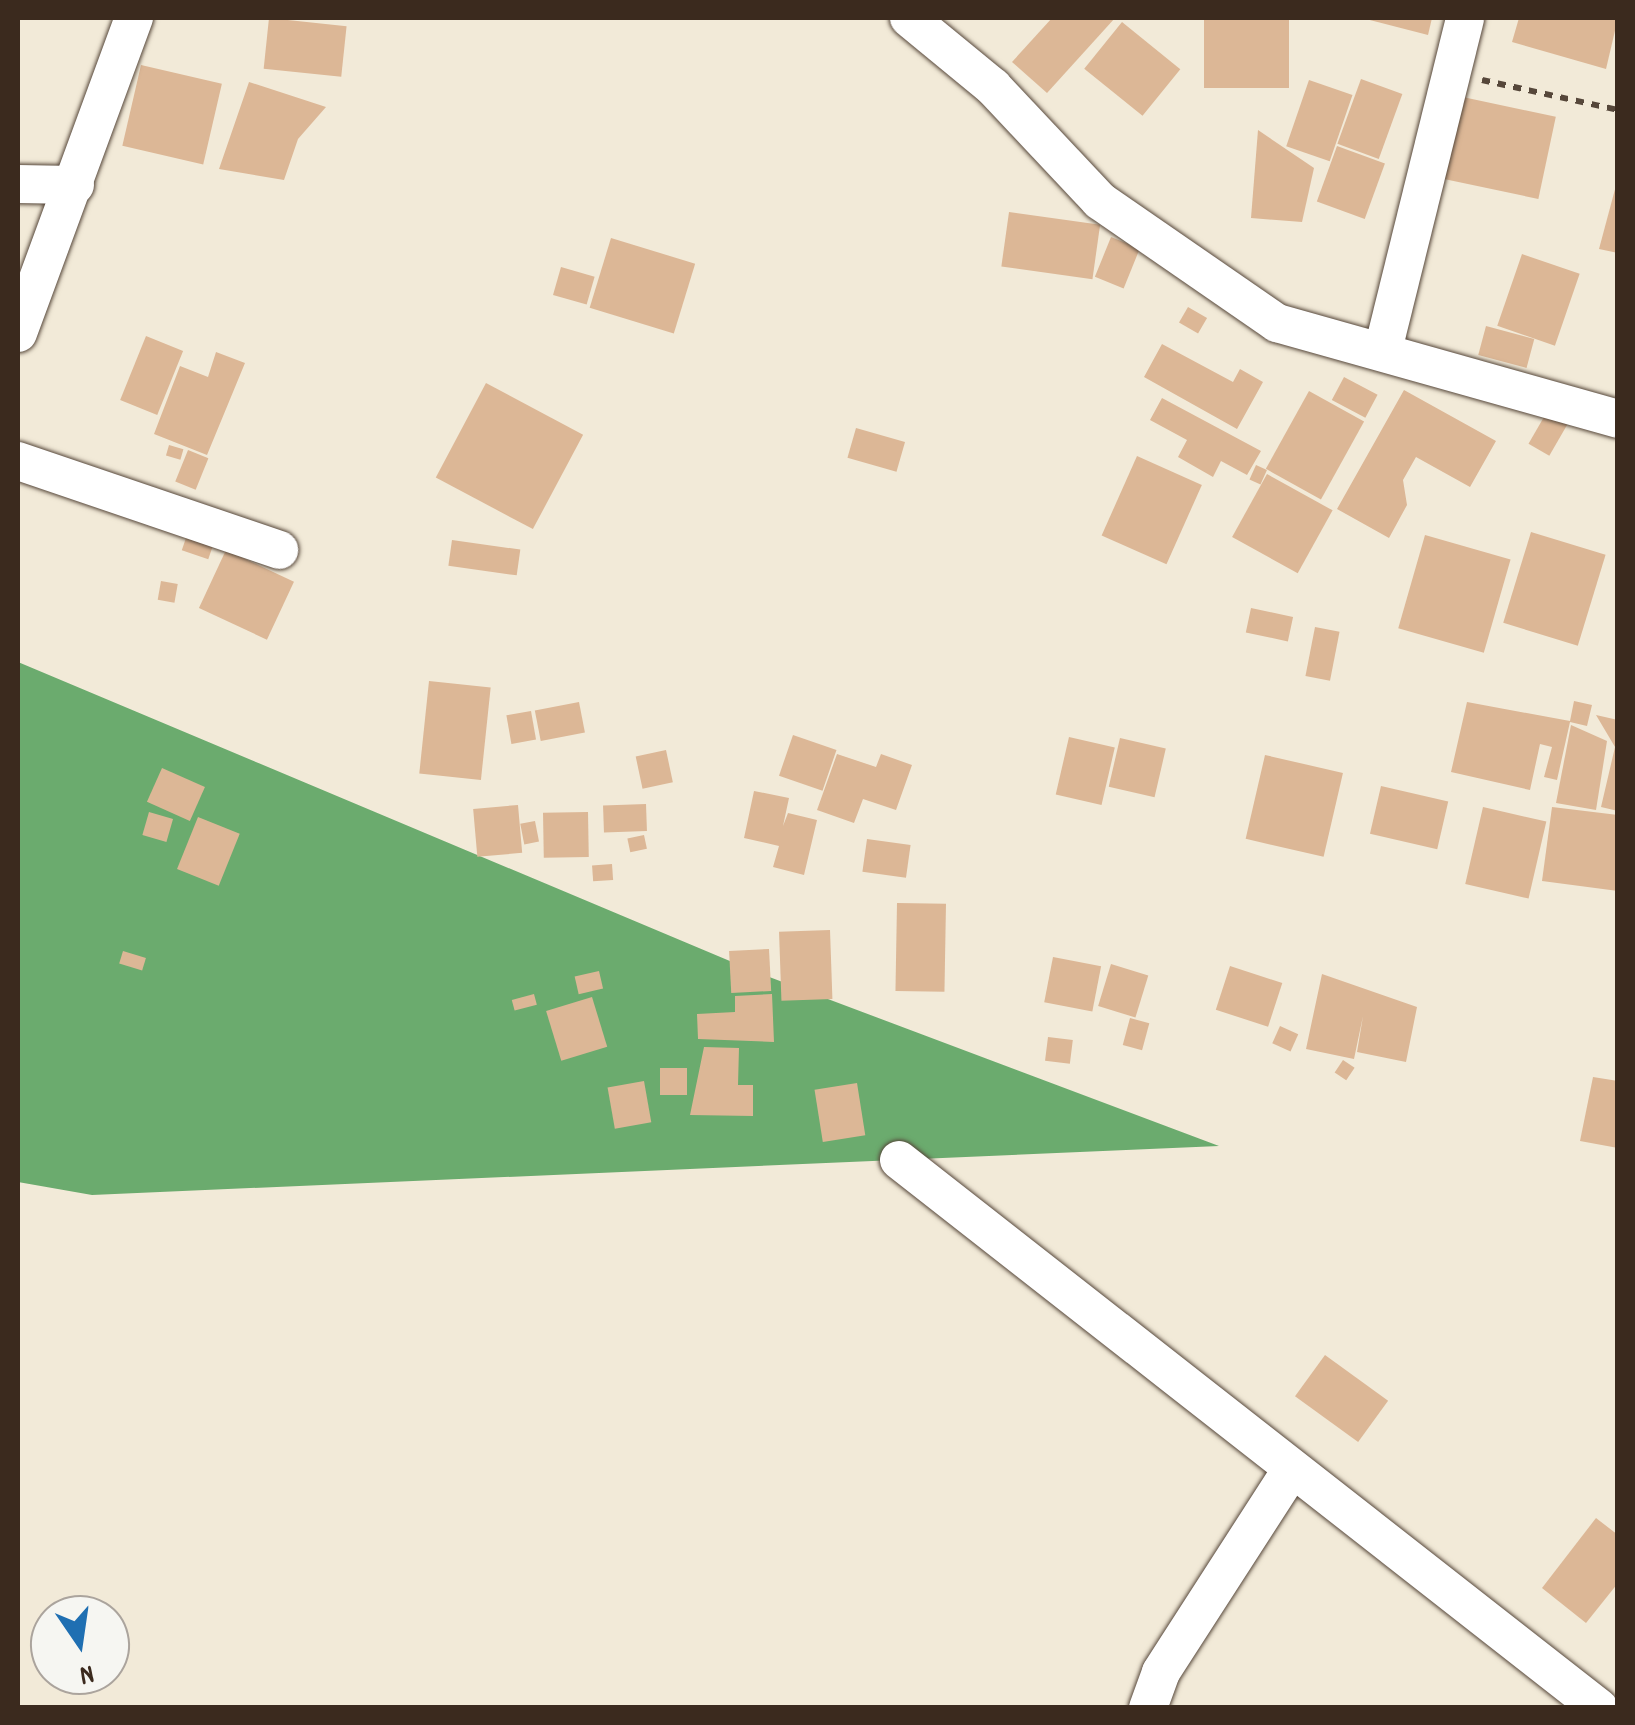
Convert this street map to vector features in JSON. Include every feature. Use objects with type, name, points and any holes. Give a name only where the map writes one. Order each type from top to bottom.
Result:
[{"type":"street","points":[[18,333],[76,185],[134,18]]},
{"type":"street","points":[[909,18],[993,87],[1100,201],[1277,323],[1618,419]]},
{"type":"street","points":[[1383,350],[1456,73],[1465,18]]},
{"type":"street","points":[[18,184],[76,185]]},
{"type":"street","points":[[18,461],[279,550]]},
{"type":"street","points":[[899,1160],[1600,1708]]},
{"type":"street","points":[[1148,1708],[1161,1672],[1292,1469]]},
{"type":"path","points":[[1456,73],[1618,110]]},
{"type":"green space","points":[[18,662],[756,972],[1219,1146],[92,1195],[18,1182]]},
{"type":"building","points":[[269,18],[347,26],[341,77],[264,69]]},
{"type":"building","points":[[1052,18],[1115,18],[1047,93],[1012,62]]},
{"type":"building","points":[[1204,18],[1289,18],[1289,88],[1204,88]]},
{"type":"building","points":[[1362,18],[1432,18],[1428,35]]},
{"type":"building","points":[[1519,18],[1618,18],[1606,69],[1512,42]]},
{"type":"building","points":[[1122,22],[1180,69],[1143,116],[1084,69]]},
{"type":"building","points":[[141,65],[222,84],[203,165],[122,146]]},
{"type":"building","points":[[1361,79],[1402,94],[1379,159],[1337,144]]},
{"type":"building","points":[[1309,80],[1352,95],[1330,161],[1286,146]]},
{"type":"building","points":[[249,82],[326,107],[298,139],[284,180],[219,169]]},
{"type":"building","points":[[1458,96],[1556,117],[1538,199],[1441,178]]},
{"type":"building","points":[[1258,130],[1314,168],[1302,222],[1251,218]]},
{"type":"building","points":[[1337,146],[1385,163],[1365,219],[1317,201]]},
{"type":"building","points":[[1618,178],[1618,253],[1599,249]]},
{"type":"building","points":[[1009,212],[1100,225],[1092,279],[1001,266]]},
{"type":"building","points":[[1111,237],[1140,249],[1124,288],[1095,277]]},
{"type":"building","points":[[611,238],[695,264],[674,334],[590,308]]},
{"type":"building","points":[[1522,254],[1580,274],[1555,346],[1497,326]]},
{"type":"building","points":[[561,267],[595,277],[587,305],[553,295]]},
{"type":"building","points":[[1188,307],[1207,318],[1198,334],[1179,323]]},
{"type":"building","points":[[1486,326],[1534,339],[1527,368],[1478,355]]},
{"type":"building","points":[[146,336],[183,351],[157,415],[120,400]]},
{"type":"building","points":[[1162,344],[1233,382],[1240,369],[1263,382],[1237,429],[1144,377]]},
{"type":"building","points":[[216,352],[245,363],[207,455],[154,434],[180,366],[208,377]]},
{"type":"building","points":[[1344,377],[1378,395],[1365,418],[1332,400]]},
{"type":"building","points":[[486,383],[583,435],[533,529],[436,477]]},
{"type":"building","points":[[1404,390],[1496,441],[1470,487],[1416,457],[1403,480],[1407,505],[1389,538],[1337,509]]},
{"type":"building","points":[[1309,391],[1364,422],[1321,499],[1266,469]]},
{"type":"building","points":[[1162,398],[1261,451],[1247,475],[1221,461],[1213,477],[1178,457],[1187,440],[1150,420]]},
{"type":"building","points":[[1548,410],[1569,422],[1549,456],[1528,444]]},
{"type":"building","points":[[856,428],[905,442],[896,472],[847,458]]},
{"type":"building","points":[[169,445],[183,449],[180,460],[166,456]]},
{"type":"building","points":[[188,450],[208,458],[196,490],[175,482]]},
{"type":"building","points":[[1137,456],[1202,485],[1166,564],[1102,535]]},
{"type":"building","points":[[1256,465],[1267,470],[1260,484],[1249,480]]},
{"type":"building","points":[[1267,474],[1333,510],[1298,573],[1232,537]]},
{"type":"building","points":[[1531,532],[1606,555],[1578,646],[1503,623]]},
{"type":"building","points":[[187,535],[213,544],[208,559],[182,550]]},
{"type":"building","points":[[1425,535],[1511,560],[1484,653],[1398,628]]},
{"type":"building","points":[[452,540],[520,550],[517,575],[448,566]]},
{"type":"building","points":[[226,550],[294,582],[267,640],[199,608]]},
{"type":"building","points":[[161,581],[178,584],[174,603],[158,600]]},
{"type":"building","points":[[1251,608],[1293,617],[1288,641],[1246,632]]},
{"type":"building","points":[[1315,627],[1340,632],[1330,681],[1305,676]]},
{"type":"building","points":[[429,681],[491,687],[481,780],[419,773]]},
{"type":"building","points":[[1574,701],[1592,705],[1587,726],[1570,722],[1557,780],[1544,777],[1552,747],[1540,744],[1530,790],[1451,772],[1467,702],[1570,721]]},
{"type":"building","points":[[579,702],[585,732],[541,741],[535,711]]},
{"type":"building","points":[[531,711],[536,740],[511,744],[506,715]]},
{"type":"building","points":[[1596,715],[1618,720],[1618,811],[1601,807],[1615,747]]},
{"type":"building","points":[[1571,725],[1607,741],[1596,810],[1556,803]]},
{"type":"building","points":[[793,735],[836,750],[822,791],[779,776]]},
{"type":"building","points":[[1069,737],[1115,748],[1102,805],[1056,794]]},
{"type":"building","points":[[1120,738],[1166,749],[1155,797],[1109,787]]},
{"type":"building","points":[[666,750],[673,782],[643,789],[636,756]]},
{"type":"building","points":[[837,754],[876,767],[881,754],[912,765],[896,810],[863,799],[854,823],[817,810]]},
{"type":"building","points":[[1265,755],[1343,773],[1324,857],[1246,839]]},
{"type":"building","points":[[162,768],[205,787],[190,821],[147,802]]},
{"type":"building","points":[[1381,786],[1448,802],[1437,849],[1370,834]]},
{"type":"building","points":[[754,791],[789,798],[783,826],[788,813],[817,820],[804,875],[773,867],[779,846],[744,838]]},
{"type":"building","points":[[646,804],[647,831],[604,832],[603,806]]},
{"type":"building","points":[[518,805],[522,853],[477,857],[473,809]]},
{"type":"building","points":[[1483,807],[1546,822],[1529,899],[1465,884]]},
{"type":"building","points":[[1552,807],[1618,815],[1618,891],[1542,881]]},
{"type":"building","points":[[149,812],[173,819],[166,842],[142,835]]},
{"type":"building","points":[[588,812],[589,857],[544,858],[543,813]]},
{"type":"building","points":[[198,817],[240,834],[219,886],[177,869]]},
{"type":"building","points":[[535,821],[539,842],[524,844],[520,824]]},
{"type":"building","points":[[644,835],[647,849],[630,852],[627,839]]},
{"type":"building","points":[[867,839],[911,845],[906,878],[862,872]]},
{"type":"building","points":[[612,864],[613,880],[593,881],[592,865]]},
{"type":"building","points":[[897,903],[946,904],[944,992],[895,991]]},
{"type":"building","points":[[830,930],[832,999],[781,1001],[779,932]]},
{"type":"building","points":[[769,949],[771,991],[731,993],[729,951]]},
{"type":"building","points":[[123,951],[146,958],[142,970],[119,963]]},
{"type":"building","points":[[1053,957],[1101,966],[1092,1012],[1044,1002]]},
{"type":"building","points":[[1111,964],[1148,975],[1135,1017],[1098,1006]]},
{"type":"building","points":[[1230,966],[1282,983],[1268,1027],[1216,1010]]},
{"type":"building","points":[[599,971],[603,989],[579,994],[575,977]]},
{"type":"building","points":[[1322,974],[1417,1007],[1406,1062],[1357,1052],[1363,1016],[1354,1059],[1306,1049]]},
{"type":"building","points":[[534,994],[537,1005],[515,1011],[512,1000]]},
{"type":"building","points":[[772,994],[774,1042],[698,1039],[697,1014],[735,1012],[735,996]]},
{"type":"building","points":[[592,997],[607,1047],[561,1061],[546,1011]]},
{"type":"building","points":[[1130,1018],[1149,1023],[1142,1050],[1123,1045]]},
{"type":"building","points":[[1280,1026],[1298,1034],[1291,1051],[1272,1043]]},
{"type":"building","points":[[1048,1037],[1073,1040],[1070,1064],[1045,1061]]},
{"type":"building","points":[[704,1047],[739,1048],[738,1085],[753,1085],[753,1116],[690,1115]]},
{"type":"building","points":[[1343,1060],[1355,1068],[1346,1080],[1335,1072]]},
{"type":"building","points":[[660,1068],[687,1068],[687,1095],[660,1095]]},
{"type":"building","points":[[1593,1077],[1618,1081],[1618,1148],[1580,1141]]},
{"type":"building","points":[[644,1081],[651,1122],[615,1129],[608,1087]]},
{"type":"building","points":[[857,1083],[865,1135],[823,1142],[815,1090]]},
{"type":"building","points":[[1325,1355],[1388,1401],[1358,1442],[1295,1396]]},
{"type":"building","points":[[1596,1518],[1618,1535],[1618,1583],[1586,1623],[1542,1588]]}]
